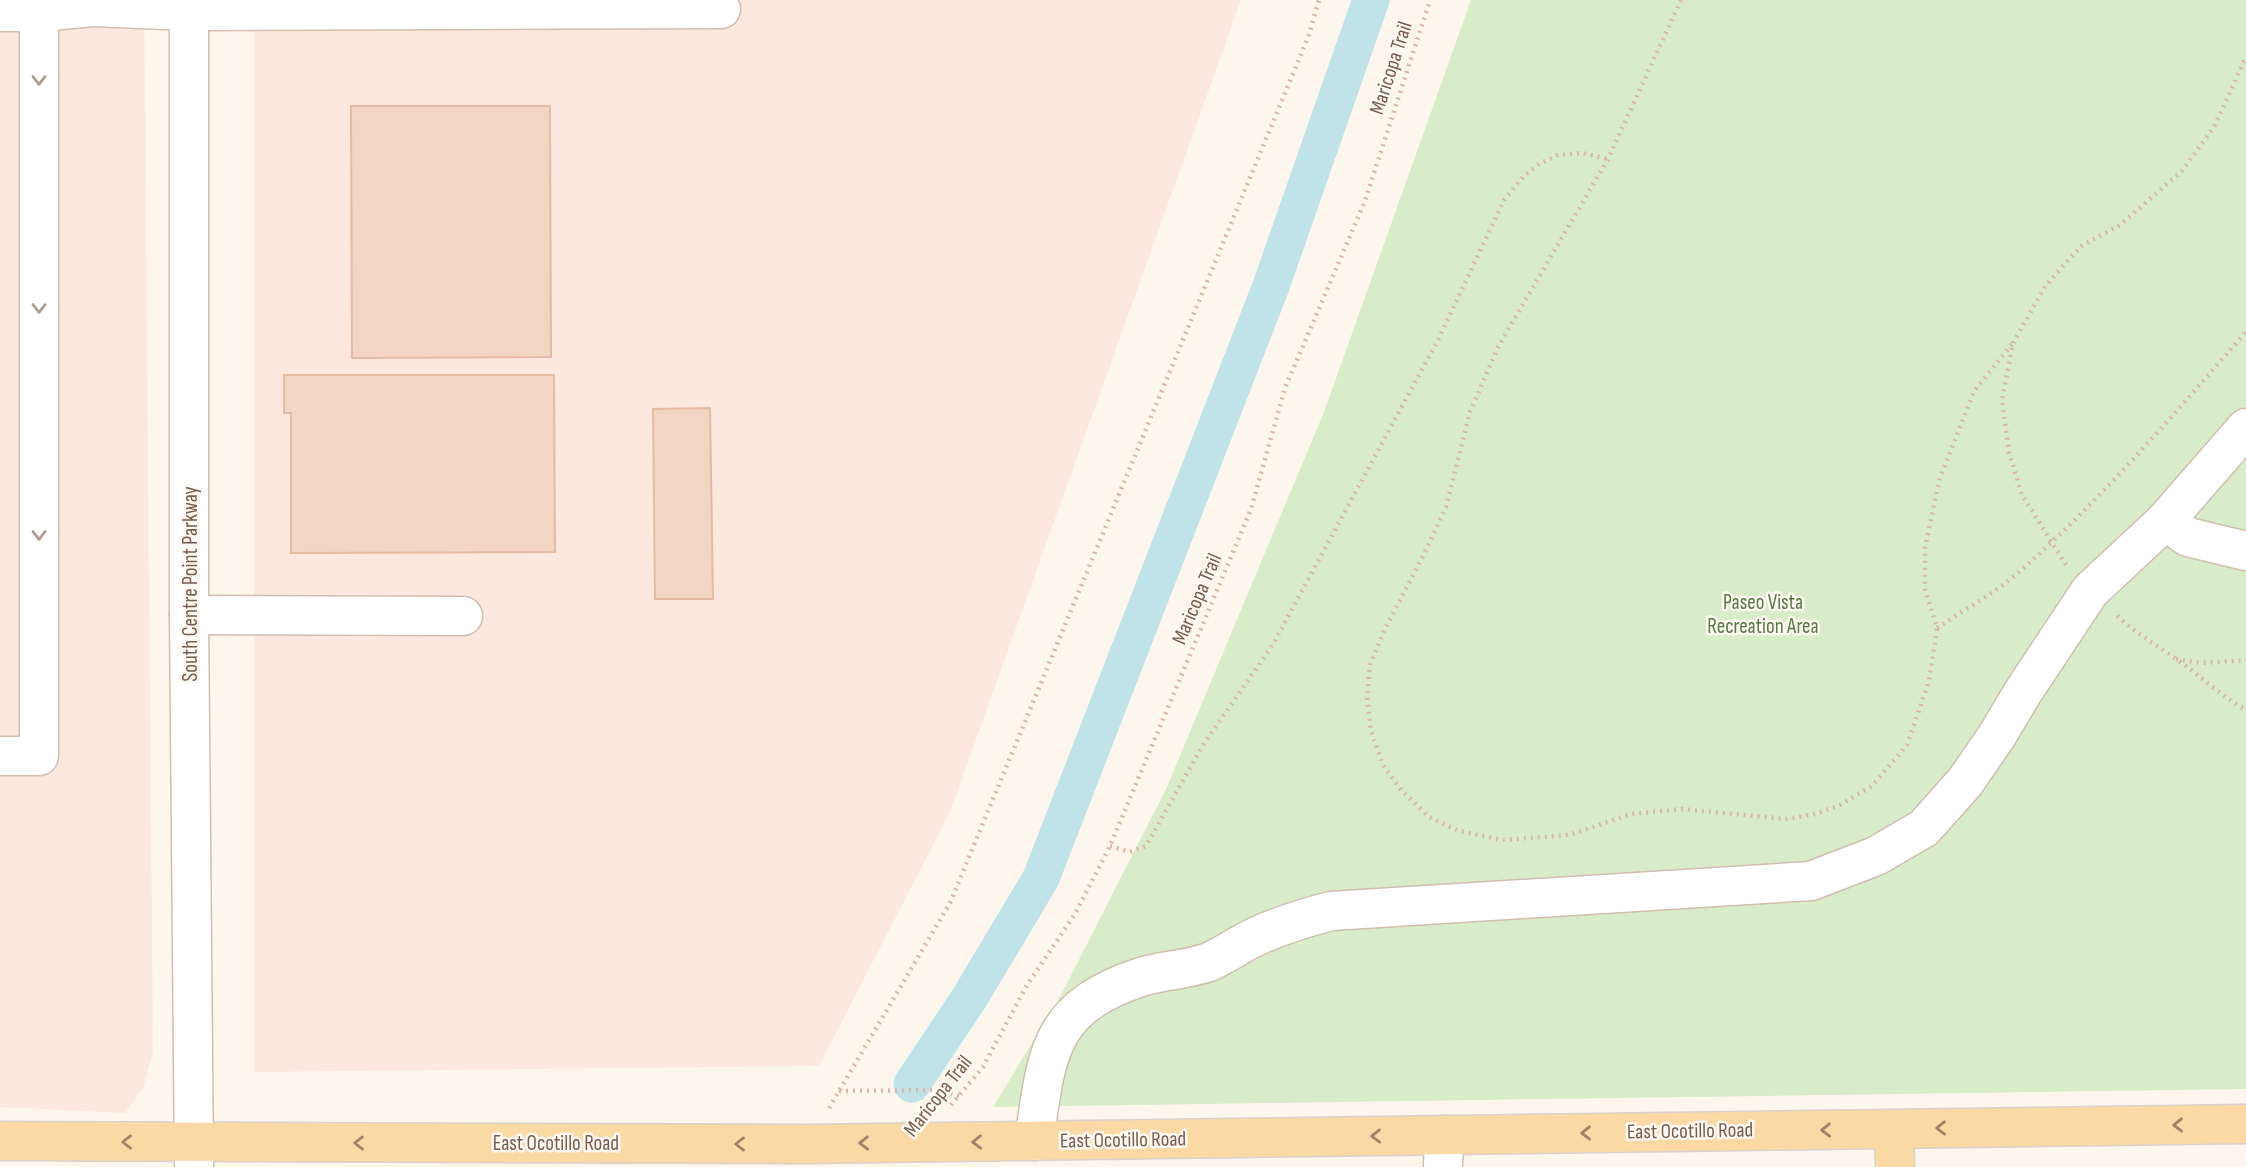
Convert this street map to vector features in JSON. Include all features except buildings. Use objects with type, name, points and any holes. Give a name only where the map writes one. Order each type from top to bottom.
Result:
[{"type":"main road","name":"East Ocotillo Road","points":[[0,1141],[195,1155],[1034,1141],[1444,1151],[1894,1129],[2246,1124]]},
{"type":"main road","points":[[1894,1129],[1895,1167]]},
{"type":"street","points":[[0,756],[39,756],[39,6]]},
{"type":"street","points":[[0,12],[39,6],[721,9]]},
{"type":"street","name":"South Centre Point Parkway","points":[[189,6],[190,615],[195,1155]]},
{"type":"street","points":[[1034,1141],[1051,1050],[1063,1026],[1080,1006],[1111,988],[1144,976],[1209,962],[1290,922],[1331,911],[1811,881],[1876,856],[1924,828],[1965,782],[2090,591],[2165,521],[2246,428]]},
{"type":"street","points":[[2165,521],[2188,537],[2246,551]]},
{"type":"street","points":[[190,615],[463,616]]},
{"type":"path","points":[[808,1144],[950,903],[1309,35],[1319,0]]},
{"type":"path","name":"Maricopa Trail","points":[[920,1143],[983,1067],[1027,985],[1075,914],[1110,846],[1251,509],[1284,388],[1365,201],[1430,0]]},
{"type":"path","points":[[1681,0],[1608,159],[1498,346],[1470,412],[1446,507],[1384,631],[1370,665],[1367,698],[1371,731],[1383,765],[1402,791],[1429,817],[1459,831],[1502,840],[1569,835],[1631,814],[1681,809],[1787,819],[1815,814],[1840,805],[1872,786],[1907,745],[1929,681],[1937,628],[1925,589],[1925,548],[1939,481],[1974,391],[2013,342],[2046,285],[2081,246],[2120,225],[2182,171],[2214,127],[2246,57]]},
{"type":"path","points":[[1110,846],[1130,852],[1146,846],[1203,745],[1272,646],[1438,340],[1504,200],[1523,177],[1539,164],[1559,155],[1582,153],[1608,159]]},
{"type":"path","points":[[1937,628],[2010,579],[2051,542],[2246,332]]},
{"type":"path","points":[[2013,342],[2002,400],[2009,452],[2022,495],[2051,542]]},
{"type":"path","points":[[2246,660],[2201,663],[2176,659],[2223,697],[2246,710]]},
{"type":"path","points":[[839,1091],[941,1090],[959,1096]]},
{"type":"shaded area","points":[[0,0],[144,0],[153,1052],[143,1088],[125,1113],[0,1107]]},
{"type":"shaded area","points":[[254,0],[1241,0],[950,812],[819,1066],[254,1072]]},
{"type":"green space","name":"Paseo Vista Recreation Area","points":[[1471,0],[2246,0],[2246,1089],[993,1107],[1060,997],[1166,789],[1324,412]]},
{"type":"waterway","points":[[912,1084],[970,997],[1041,878],[1271,286],[1371,0]]}]
